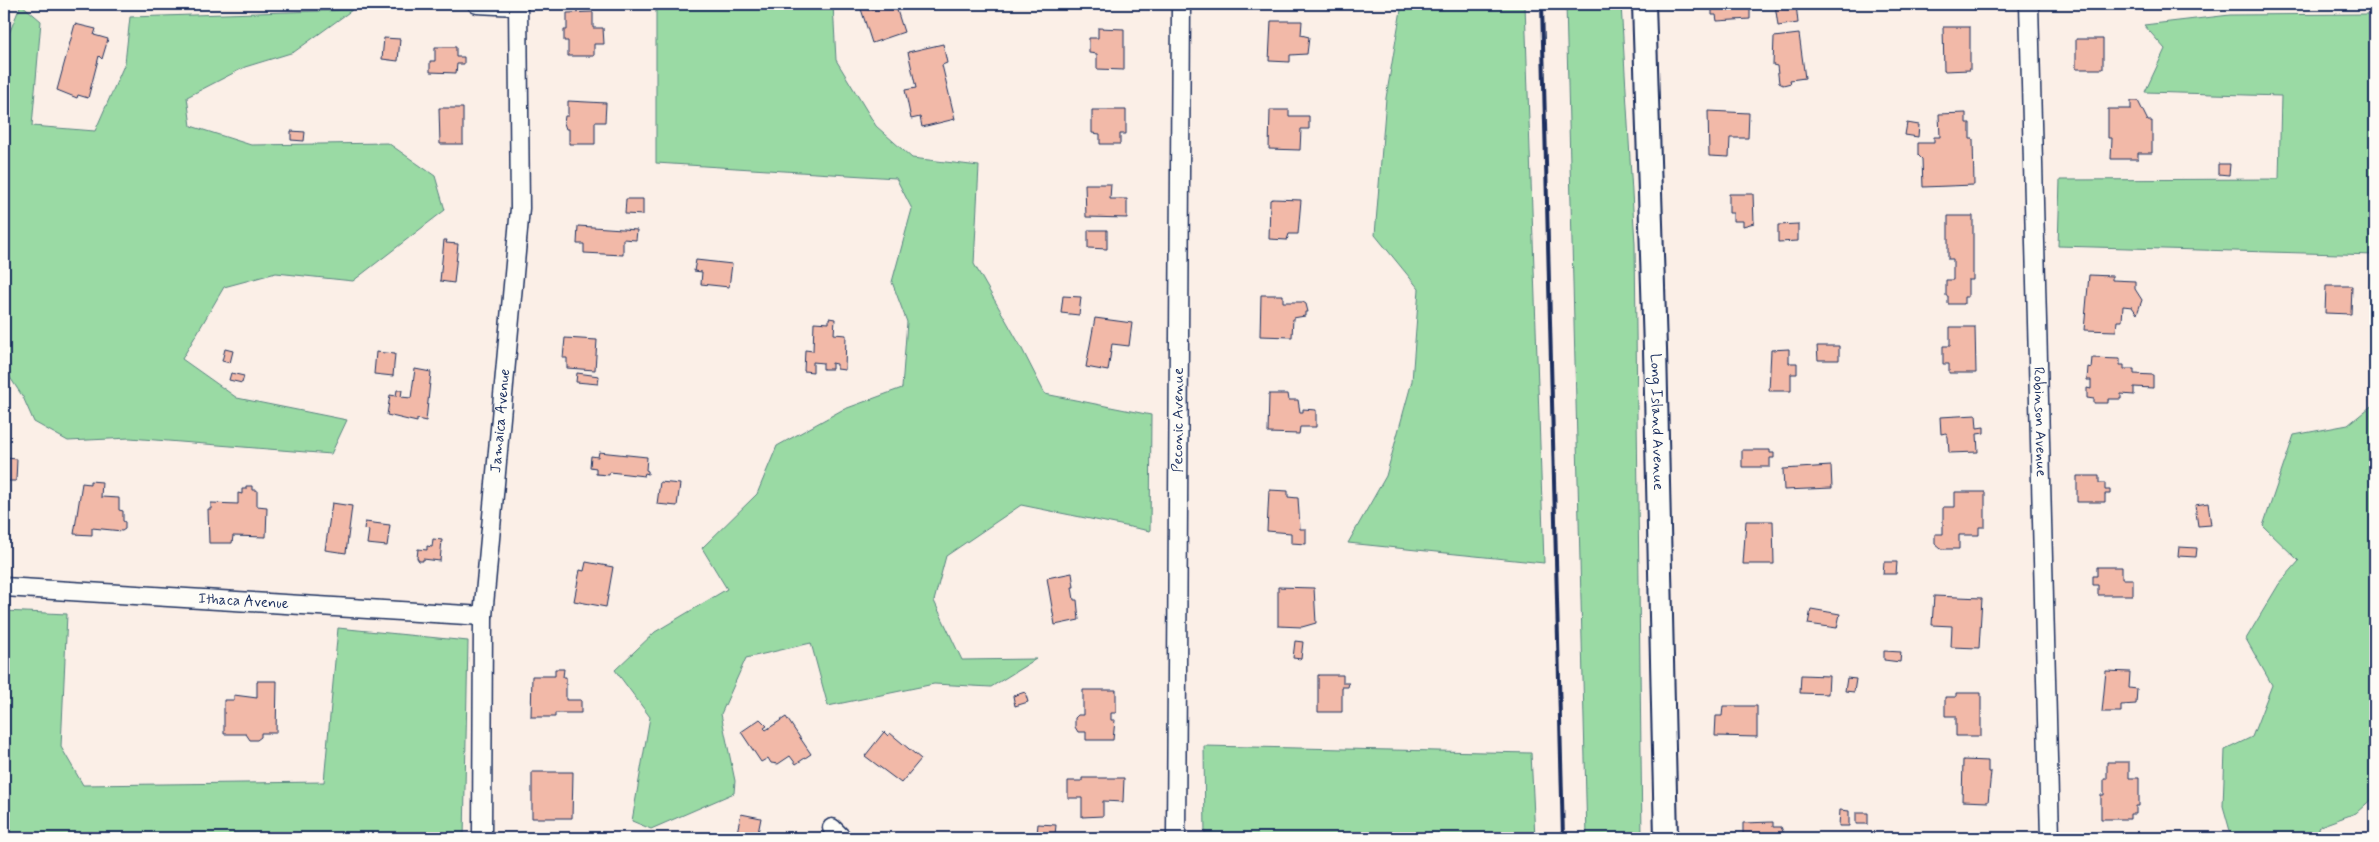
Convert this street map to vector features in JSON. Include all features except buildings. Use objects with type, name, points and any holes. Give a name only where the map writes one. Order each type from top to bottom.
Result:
[{"type":"street","points":[[477,4],[518,5]]},
{"type":"street","name":"Peconic Avenue","points":[[1176,838],[1181,4]]},
{"type":"street","name":"Long Island Avenue","points":[[1644,4],[1655,329],[1666,838]]},
{"type":"street","name":"Robinson Avenue","points":[[2029,4],[2050,838]]},
{"type":"street","name":"Jamaica Avenue","points":[[482,838],[483,616],[520,208],[518,5]]},
{"type":"street","name":"Ithaca Avenue","points":[[4,587],[483,616]]},
{"type":"green space","points":[[21,4],[41,21],[32,126],[95,131],[125,63],[130,17],[352,10],[294,52],[245,67],[187,97],[191,126],[251,145],[388,143],[435,176],[445,210],[353,281],[276,273],[224,287],[182,359],[237,398],[347,420],[331,454],[130,438],[68,441],[34,422],[23,397],[9,376],[4,376],[4,46]]},
{"type":"green space","points":[[656,4],[833,4],[836,60],[876,126],[912,158],[979,166],[974,264],[1020,345],[1045,394],[1151,415],[1150,531],[1021,505],[946,556],[934,601],[962,660],[1036,659],[991,687],[934,684],[828,706],[811,643],[746,658],[721,714],[735,781],[734,793],[651,829],[632,821],[650,717],[615,670],[655,632],[727,589],[702,548],[757,494],[777,446],[842,410],[902,388],[907,322],[892,282],[912,209],[896,178],[656,163]]},
{"type":"green space","points":[[1402,4],[1525,4],[1544,563],[1348,543],[1386,476],[1412,381],[1419,289],[1375,235],[1386,98]]},
{"type":"green space","points":[[1566,4],[1621,4],[1635,244],[1642,838],[1587,838]]},
{"type":"green space","points":[[2370,4],[2375,4],[2375,255],[2058,246],[2060,180],[2279,179],[2281,96],[2145,92],[2165,49],[2144,25],[2230,15],[2370,14]]},
{"type":"green space","points":[[2375,403],[2375,796],[2356,813],[2320,826],[2316,838],[2232,838],[2223,806],[2225,750],[2252,737],[2272,685],[2246,639],[2279,584],[2299,561],[2263,526],[2294,435],[2348,425]]},
{"type":"green space","points":[[4,611],[67,614],[61,747],[83,785],[324,782],[338,628],[468,641],[464,838],[4,838]]},
{"type":"green space","points":[[1204,746],[1531,753],[1535,838],[1205,838]]},
{"type":"railway","points":[[1542,4],[1563,838]]}]
